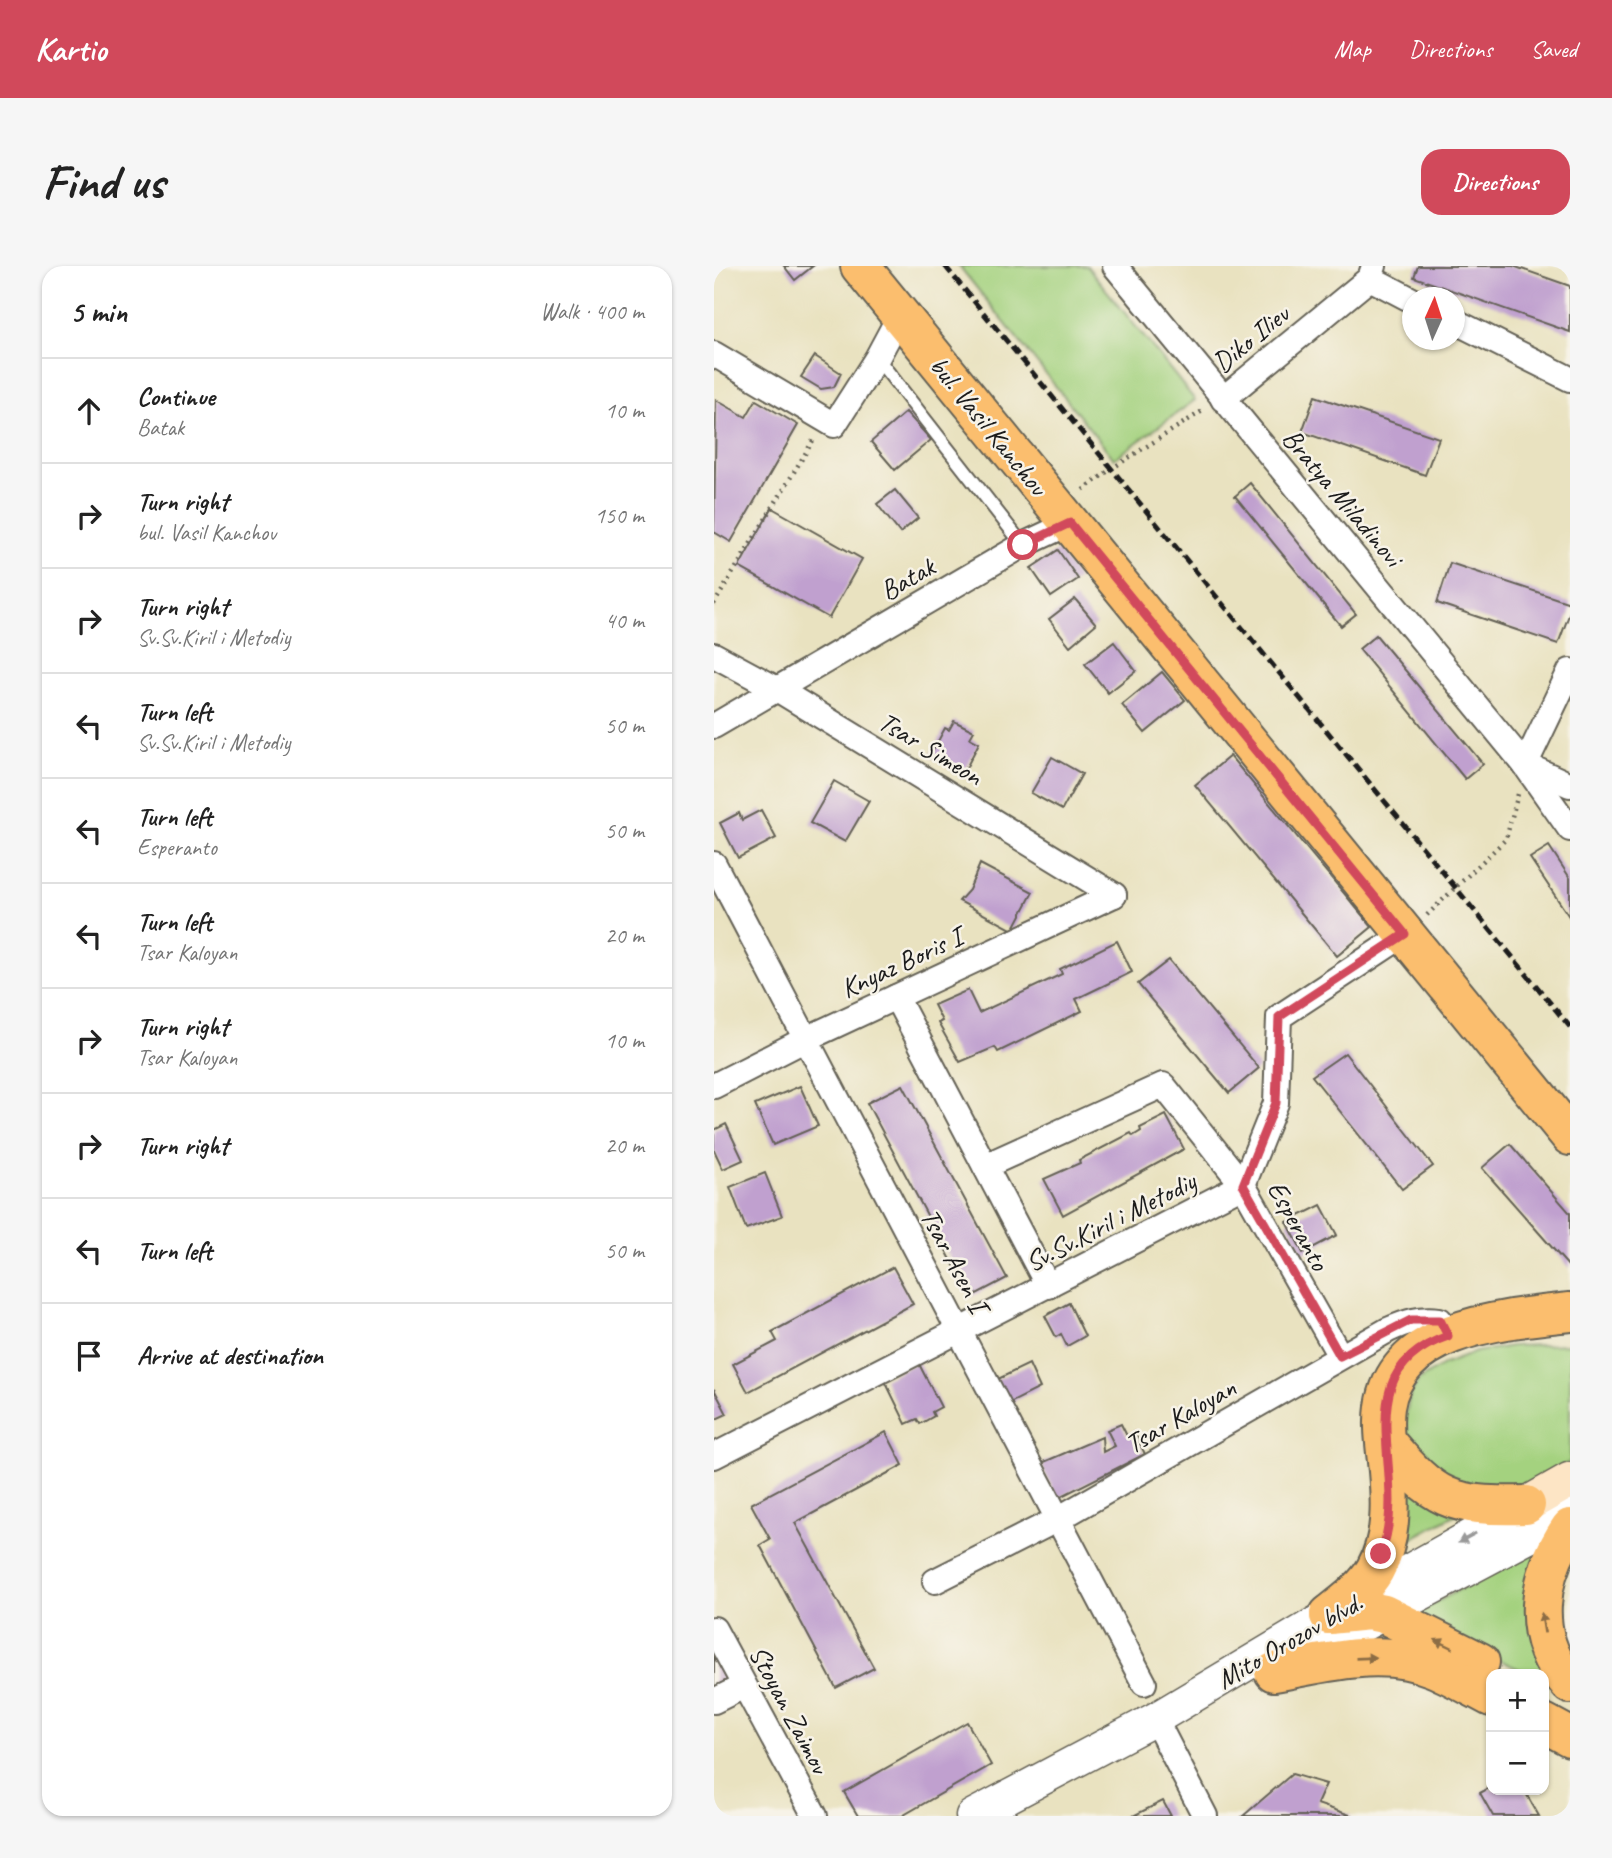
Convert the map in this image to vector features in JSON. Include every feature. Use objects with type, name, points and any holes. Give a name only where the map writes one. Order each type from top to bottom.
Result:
[{"type":"main road","name":"bul. Vasil Kanchov","points":[[860,266],[1570,1136]]},
{"type":"main road","points":[[1329,1615],[1363,1587],[1381,1554],[1390,1518],[1386,1399],[1399,1370],[1422,1349],[1453,1335],[1507,1318],[1570,1312]]},
{"type":"main road","points":[[1453,1335],[1570,1332]]},
{"type":"main road","points":[[1386,1442],[1426,1486],[1459,1503],[1484,1506],[1526,1505]]},
{"type":"main road","name":"Mito Orozov blvd.","points":[[1526,1505],[1570,1480]]},
{"type":"main road","points":[[1570,1528],[1551,1558],[1541,1595],[1545,1635],[1557,1666],[1570,1684]]},
{"type":"main road","points":[[1329,1615],[1369,1611],[1384,1614],[1494,1669]]},
{"type":"main road","points":[[1274,1672],[1358,1658],[1409,1660],[1432,1667],[1486,1694]]},
{"type":"main road","points":[[1549,1696],[1570,1707]]},
{"type":"main road","points":[[1549,1726],[1570,1737]]},
{"type":"street","name":"Bratya Miladinovi","points":[[1115,266],[1525,765],[1570,829]]},
{"type":"street","points":[[1372,272],[1402,293]]},
{"type":"street","name":"Diko Iliev","points":[[1223,399],[1372,272]]},
{"type":"street","points":[[714,354],[834,425],[877,358],[900,315]]},
{"type":"street","points":[[1465,326],[1570,379]]},
{"type":"street","name":"Batak","points":[[714,726],[1023,545],[1064,516]]},
{"type":"street","name":"Tsar Simeon","points":[[714,656],[777,689],[1114,895]]},
{"type":"street","points":[[1525,765],[1570,671]]},
{"type":"street","name":"Bratya Miladinovi","points":[[1525,765],[1570,785]]},
{"type":"street","name":"Tsar Asen I","points":[[714,864],[1144,1684]]},
{"type":"street","name":"Knyaz Boris I","points":[[714,1086],[806,1039],[1114,895]]},
{"type":"street","points":[[1243,1185],[1276,1103],[1279,1017],[1405,934]]},
{"type":"street","points":[[896,997],[1048,1286]]},
{"type":"street","name":"Esperanto","points":[[985,1166],[1163,1084],[1243,1185],[1340,1356]]},
{"type":"street","name":"Sv.Sv.Kiril i Metodiy","points":[[714,1456],[1243,1185]]},
{"type":"street","name":"Tsar Kaloyan","points":[[935,1581],[1058,1520],[1340,1356],[1411,1320],[1440,1320],[1453,1335]]},
{"type":"street","name":"Mito Orozov blvd.","points":[[972,1816],[1155,1719],[1329,1615],[1526,1505]]},
{"type":"street","name":"Mito Orozov blvd.","points":[[1155,1719],[1274,1672],[1570,1515]]},
{"type":"street","name":"Stoyan Zaimov","points":[[714,1629],[815,1816]]},
{"type":"street","points":[[714,1701],[744,1686]]},
{"type":"street","points":[[1155,1719],[1205,1816]]},
{"type":"lane","points":[[877,358],[1023,545]]},
{"type":"path","points":[[1064,516],[1111,468],[1223,399]]},
{"type":"path","points":[[714,604],[825,420]]},
{"type":"path","points":[[1405,934],[1506,839],[1525,765]]},
{"type":"green space","points":[[959,266],[1087,266],[1195,400],[1114,459]]},
{"type":"green space","points":[[1570,1344],[1570,1462],[1511,1493],[1457,1489],[1407,1443],[1404,1424],[1410,1395],[1419,1380],[1445,1364],[1476,1352],[1512,1346]]},
{"type":"green space","points":[[1402,1476],[1460,1512],[1396,1547]]},
{"type":"green space","points":[[1544,1543],[1556,1687],[1549,1684],[1549,1669],[1518,1669],[1409,1617]]},
{"type":"building","points":[[784,266],[813,266],[795,280]]},
{"type":"building","points":[[1418,266],[1513,266],[1570,286],[1570,332],[1465,295],[1465,287],[1442,287],[1414,277]]},
{"type":"building","points":[[815,356],[841,373],[834,387],[821,389],[801,377]]},
{"type":"building","points":[[1315,396],[1439,438],[1425,475],[1302,432]]},
{"type":"building","points":[[716,400],[746,417],[756,400],[798,425],[731,542],[714,532]]},
{"type":"building","points":[[906,412],[931,440],[895,470],[871,442]]},
{"type":"building","points":[[1250,483],[1356,614],[1341,626],[1235,496]]},
{"type":"building","points":[[895,490],[918,518],[900,533],[877,504]]},
{"type":"building","points":[[772,508],[862,559],[829,618],[739,567]]},
{"type":"building","points":[[1058,550],[1078,579],[1051,597],[1031,568]]},
{"type":"building","points":[[1450,563],[1570,603],[1570,612],[1558,644],[1437,603]]},
{"type":"building","points":[[1075,599],[1096,624],[1070,646],[1049,619]]},
{"type":"building","points":[[1376,635],[1483,764],[1465,779],[1359,649]]},
{"type":"building","points":[[1114,642],[1136,671],[1108,693],[1085,664]]},
{"type":"building","points":[[1162,672],[1185,700],[1145,733],[1122,705]]},
{"type":"building","points":[[954,721],[974,731],[970,738],[979,743],[963,774],[930,756],[945,728],[949,730]]},
{"type":"building","points":[[1230,756],[1372,927],[1337,956],[1195,785]]},
{"type":"building","points":[[1052,757],[1082,774],[1062,810],[1031,793]]},
{"type":"building","points":[[834,781],[869,801],[845,842],[810,823]]},
{"type":"building","points":[[761,810],[776,838],[738,858],[720,823],[739,813],[742,820]]},
{"type":"building","points":[[1549,846],[1570,878],[1570,918],[1530,858]]},
{"type":"building","points":[[980,864],[1033,892],[1013,930],[959,901],[969,890]]},
{"type":"building","points":[[1117,941],[1132,972],[1076,999],[1082,1011],[998,1052],[995,1047],[960,1062],[938,1023],[942,1021],[934,1005],[968,990],[979,1013],[1062,974],[1060,969]]},
{"type":"building","points":[[1169,960],[1259,1068],[1229,1093],[1138,984]]},
{"type":"building","points":[[1345,1053],[1433,1166],[1402,1189],[1312,1076]]},
{"type":"building","points":[[903,1085],[1007,1278],[971,1297],[867,1103]]},
{"type":"building","points":[[800,1086],[818,1126],[773,1145],[755,1105]]},
{"type":"building","points":[[1166,1115],[1184,1149],[1063,1215],[1044,1179],[1080,1163],[1079,1160],[1131,1133],[1133,1136],[1141,1131],[1140,1128]]},
{"type":"building","points":[[726,1124],[743,1160],[723,1169],[714,1150],[714,1130]]},
{"type":"building","points":[[1510,1144],[1570,1213],[1570,1268],[1482,1168]]},
{"type":"building","points":[[765,1173],[782,1216],[746,1229],[730,1187]]},
{"type":"building","points":[[1321,1205],[1337,1235],[1303,1253],[1287,1222]]},
{"type":"building","points":[[893,1267],[913,1304],[748,1392],[733,1364],[777,1341],[772,1332]]},
{"type":"building","points":[[1069,1303],[1085,1336],[1067,1346],[1061,1334],[1056,1337],[1045,1316]]},
{"type":"building","points":[[918,1362],[941,1407],[932,1412],[934,1416],[920,1424],[917,1419],[906,1424],[884,1379]]},
{"type":"building","points":[[1029,1364],[1040,1388],[1008,1404],[996,1380]]},
{"type":"building","points":[[714,1389],[727,1414],[714,1420]]},
{"type":"building","points":[[1121,1424],[1127,1436],[1134,1432],[1145,1454],[1058,1498],[1043,1469],[1044,1462],[1102,1437],[1103,1452],[1115,1446],[1107,1430]]},
{"type":"building","points":[[886,1432],[903,1465],[795,1523],[874,1668],[836,1688],[760,1545],[770,1539],[751,1504]]},
{"type":"building","points":[[714,1650],[730,1679],[714,1687]]},
{"type":"building","points":[[967,1722],[991,1765],[902,1816],[858,1816],[844,1792]]},
{"type":"building","points":[[1292,1774],[1326,1784],[1317,1804],[1353,1816],[1243,1816]]},
{"type":"building","points":[[1486,1790],[1486,1795],[1527,1795],[1539,1816],[1493,1816],[1480,1793]]},
{"type":"building","points":[[1163,1801],[1171,1816],[1133,1816]]},
{"type":"railway","points":[[945,266],[1570,1027]]},
{"type":"route","points":[[1023,545],[1070,523],[1405,934],[1279,1017],[1276,1103],[1243,1185],[1340,1356],[1411,1320],[1440,1320],[1448,1336],[1431,1343],[1406,1362],[1389,1389],[1384,1422],[1390,1518],[1381,1554]]}]
